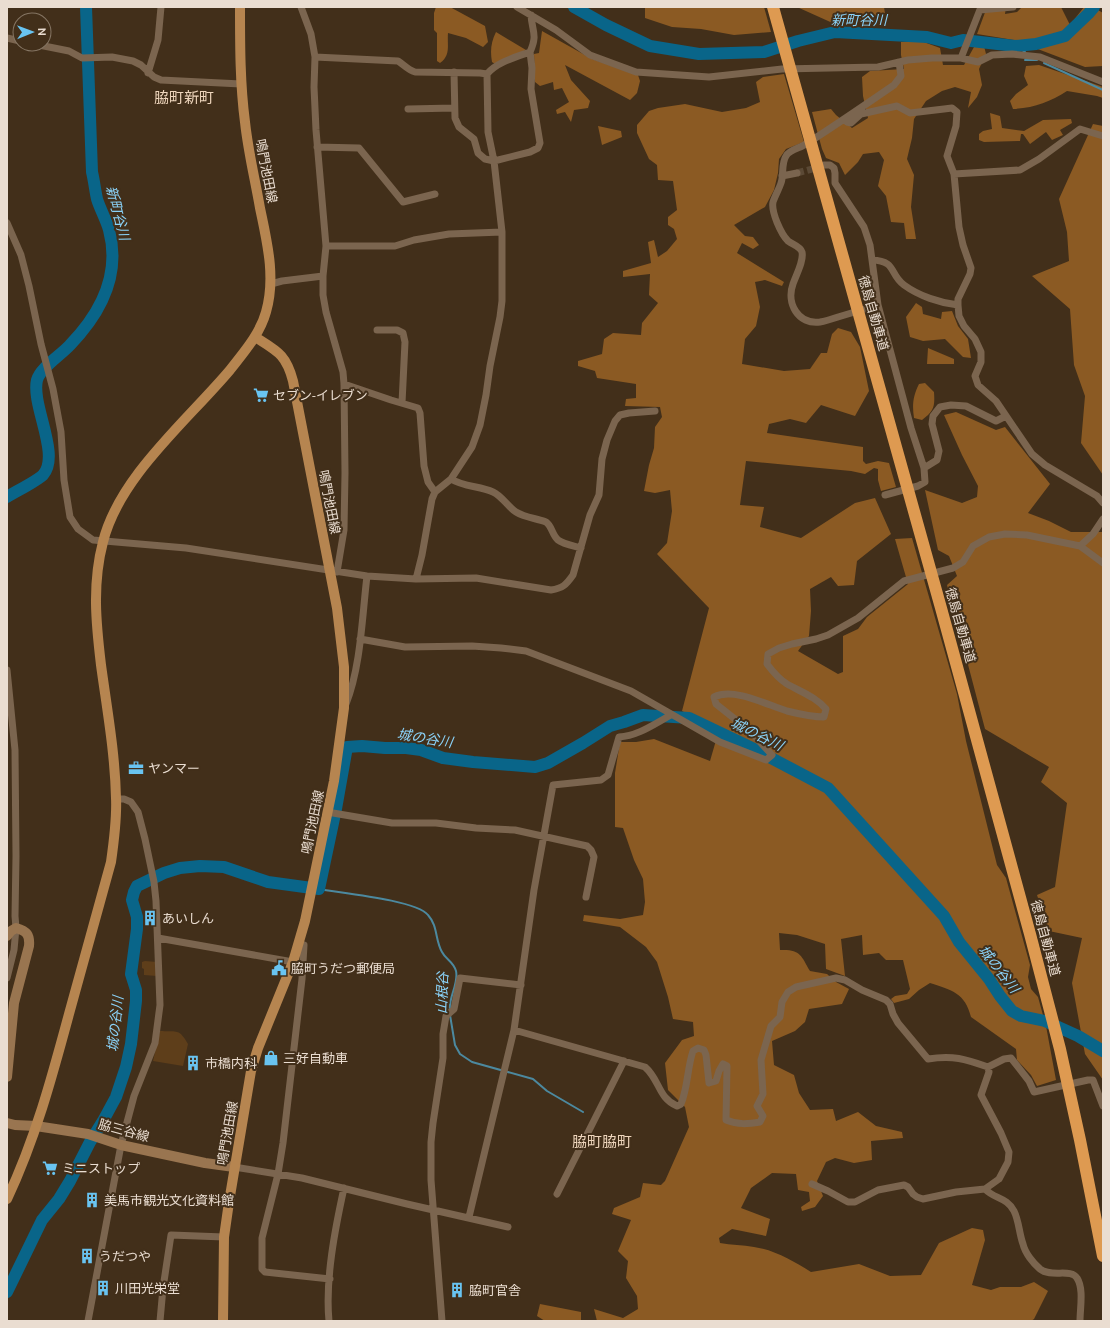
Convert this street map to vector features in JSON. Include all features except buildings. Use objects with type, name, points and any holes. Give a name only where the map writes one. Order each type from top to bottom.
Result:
[{"type":"highway","name":"徳島自動車道","points":[[772,7],[1018,887],[1060,1049],[1103,1256]]},
{"type":"main road","name":"鳴門池田線","points":[[7,1199],[24,1160],[36,1126],[59,1050],[111,862],[115,835],[116,799],[95,608],[95,585],[103,542],[117,505],[130,484],[152,456],[220,382],[255,337],[266,314],[271,284],[270,260],[244,120],[241,84],[240,7]]},
{"type":"main road","name":"鳴門池田線","points":[[223,1321],[224,1237],[234,1167],[250,1077],[258,1048],[293,962],[305,921],[328,812],[340,745],[344,708],[344,667],[333,572],[290,369],[285,359],[255,337]]},
{"type":"main road","points":[[7,936],[16,928],[26,933],[30,939],[14,1004],[7,1077]]},
{"type":"main road","name":"脇三谷線","points":[[7,1123],[88,1134],[122,1145],[205,1163],[234,1167]]},
{"type":"street","points":[[148,73],[158,40],[162,7]]},
{"type":"street","points":[[301,7],[312,34],[315,57],[314,87],[317,147],[326,246],[323,295],[326,312],[343,372],[344,384],[344,530],[333,572]]},
{"type":"street","points":[[517,7],[556,30],[590,55],[636,72],[709,77],[790,68],[878,66],[908,60],[932,58],[961,58],[978,62],[992,55],[1012,54],[1040,58],[1103,82]]},
{"type":"street","points":[[961,58],[981,9],[1013,7]]},
{"type":"street","points":[[454,72],[455,118],[459,127],[474,139],[478,154],[485,159],[494,161],[530,152],[538,148],[540,143],[531,89],[532,68],[530,52],[534,43],[534,31],[531,15]]},
{"type":"street","points":[[52,48],[69,51],[82,58],[112,57],[133,61],[141,65],[148,73],[161,80],[241,84]]},
{"type":"street","points":[[416,579],[432,499],[435,492],[451,480],[472,447],[480,425],[500,317],[502,301],[502,232],[494,161],[488,132],[487,74],[505,62],[530,52]]},
{"type":"street","points":[[315,57],[398,61],[415,72],[487,74]]},
{"type":"street","points":[[878,305],[820,322],[808,320],[797,314],[792,306],[790,296],[802,258],[802,252],[798,247],[788,241],[783,234],[772,208],[773,201],[782,181],[785,157],[788,153],[804,146],[894,85],[901,76],[899,62]]},
{"type":"street","points":[[846,118],[847,122],[851,123],[861,114],[897,106],[910,113],[952,108],[957,112],[956,126],[947,156],[954,174],[959,227],[963,246],[971,268],[970,274],[958,299],[958,304],[959,316],[964,326],[975,339],[981,352],[981,362],[975,376],[978,385],[996,401],[1036,458],[1045,466],[1097,496],[1103,503]]},
{"type":"street","points":[[408,109],[454,108]]},
{"type":"street","points":[[954,174],[1020,170],[1040,159],[1080,129],[1103,136]]},
{"type":"street","points":[[317,147],[359,148],[403,202],[435,194]]},
{"type":"street","points":[[824,166],[830,165],[834,168],[835,184],[864,227],[870,245],[878,305],[911,428],[924,468],[925,482],[918,486],[885,495]]},
{"type":"street","points":[[782,176],[797,173]]},
{"type":"street","points":[[7,223],[21,255],[49,373],[58,417],[64,480],[70,517],[78,529],[93,540],[186,548],[319,568],[333,572],[367,576],[416,579],[476,578],[551,590],[560,588],[568,582],[572,575],[590,515],[599,495],[602,459],[606,440],[615,420],[620,415],[629,412],[655,411]]},
{"type":"street","points":[[326,246],[395,246],[414,240],[449,234],[502,232]]},
{"type":"street","points":[[872,260],[881,260],[888,263],[903,285],[915,292],[946,303],[958,304]]},
{"type":"street","points":[[271,284],[282,281],[323,276]]},
{"type":"street","points":[[377,330],[397,330],[402,333],[405,342],[402,403]]},
{"type":"street","points":[[344,384],[418,408],[420,413],[424,466],[428,482],[435,492]]},
{"type":"street","points":[[924,468],[937,460],[939,451],[932,424],[933,416],[940,407],[951,405],[966,406],[996,421],[1006,416]]},
{"type":"street","points":[[451,480],[495,493],[514,511],[546,522],[558,540],[581,548]]},
{"type":"street","points":[[1080,546],[1093,534],[1103,519]]},
{"type":"street","points":[[360,639],[406,647],[472,646],[526,651],[631,691],[720,742],[766,760],[772,755],[750,732],[716,704],[714,696],[719,694],[742,695],[787,711],[813,717],[824,717],[826,709],[820,702],[786,684],[777,676],[767,664],[768,654],[785,646],[828,635],[858,618],[904,581],[953,568],[963,562],[973,546],[989,536],[1005,534],[1027,536],[1080,546],[1103,563]]},
{"type":"street","points":[[344,708],[349,696],[353,679],[360,639],[367,576]]},
{"type":"street","points":[[7,670],[15,750],[16,856],[16,928],[14,950],[7,978]]},
{"type":"street","points":[[469,1217],[514,1030],[534,890],[553,785],[601,780],[608,775],[619,738],[642,732],[671,715]]},
{"type":"street","points":[[88,1321],[122,1145],[134,1096],[155,1042],[160,1005],[158,938],[153,874],[138,812],[131,802],[124,799],[116,799]]},
{"type":"street","points":[[328,812],[392,823],[436,823],[476,828],[515,830],[587,846],[591,850],[594,857],[586,898]]},
{"type":"street","points":[[158,938],[293,962]]},
{"type":"street","points":[[299,944],[304,945],[302,978],[278,1174],[262,1238],[262,1269],[265,1272],[330,1279]]},
{"type":"street","points":[[442,1321],[431,1180],[433,1123],[443,1058],[443,1034],[446,1016],[454,1009],[460,978],[521,985]]},
{"type":"street","points":[[514,1030],[645,1067],[652,1073],[664,1097],[677,1106],[682,1104],[688,1065],[693,1051],[698,1048],[704,1050],[710,1083],[716,1081],[723,1064],[727,1066],[726,1120],[740,1124],[760,1122],[764,1116],[757,1106],[763,1094],[762,1060],[771,1026],[780,1017],[782,1002],[788,992],[796,987],[836,978],[845,980],[862,990],[886,1000],[890,1004],[898,1023],[928,1059],[946,1056],[956,1057],[988,1067],[1000,1060],[1011,1058],[1029,1081],[1034,1092],[1093,1080],[1103,1106]]},
{"type":"street","points":[[557,1194],[624,1061]]},
{"type":"street","points":[[812,1184],[848,1202],[855,1202],[878,1190],[904,1185],[908,1187],[912,1194],[916,1197],[923,1199],[985,1188],[999,1179],[1008,1162],[1009,1152],[981,1095],[989,1072],[988,1067]]},
{"type":"street","points":[[234,1167],[302,1178],[508,1227]]},
{"type":"street","points":[[329,1321],[328,1303],[330,1279],[337,1221],[344,1188]]},
{"type":"street","points":[[985,1188],[989,1192],[1005,1200],[1014,1210],[1023,1246],[1035,1264],[1043,1271],[1052,1274],[1070,1274],[1076,1277],[1081,1286],[1080,1321]]},
{"type":"street","points":[[160,1321],[171,1235],[224,1237]]},
{"type":"shaded area","points":[[436,7],[450,7],[485,26],[488,42],[483,47],[466,38],[448,33],[446,57],[440,63],[437,61],[437,33],[434,30],[434,13]]},
{"type":"shaded area","points":[[645,7],[764,7],[771,32],[734,35],[701,29],[672,27],[645,18]]},
{"type":"shaded area","points":[[797,7],[884,7],[886,20],[837,25]]},
{"type":"shaded area","points":[[987,7],[1006,7],[1005,14],[1017,12],[1022,7],[1061,7],[1070,25],[1084,7],[1093,7],[1103,13],[1103,66],[1085,67],[1014,40],[977,34]]},
{"type":"shaded area","points":[[542,31],[592,59],[638,75],[640,81],[637,93],[630,100],[565,65],[571,80],[590,101],[588,108],[574,110],[571,122],[565,112],[557,114],[556,110],[569,102],[562,88],[554,90],[553,82],[540,86],[535,82],[534,54],[539,53]]},
{"type":"shaded area","points":[[496,32],[526,50],[495,64],[492,62],[491,50]]},
{"type":"shaded area","points":[[921,41],[940,48],[943,65],[964,65],[974,47],[984,46],[986,54],[979,69],[982,85],[977,97],[968,108],[971,92],[955,87],[942,91],[926,101],[914,119],[912,138],[907,159],[914,175],[911,207],[916,239],[906,239],[904,223],[891,222],[886,196],[878,186],[884,160],[879,152],[863,154],[858,162],[845,175],[839,163],[826,158],[822,149],[812,112],[831,109],[852,128],[868,118],[863,96],[862,77],[870,71],[904,69],[901,55],[901,42]]},
{"type":"shaded area","points":[[1039,65],[1103,87],[1103,98],[1067,91],[1042,104],[1013,109],[1010,101],[1016,94],[1028,85],[1024,76],[1026,66]]},
{"type":"shaded area","points":[[784,74],[804,142],[786,149],[779,159],[778,173],[774,190],[765,207],[734,225],[745,236],[753,237],[759,245],[753,249],[742,243],[737,253],[784,282],[782,286],[765,280],[755,282],[760,307],[756,326],[745,339],[742,364],[784,371],[810,369],[821,353],[827,353],[832,334],[838,328],[851,332],[860,347],[869,391],[855,416],[821,405],[806,423],[790,419],[769,424],[767,433],[863,447],[863,461],[866,464],[878,461],[889,463],[896,487],[881,491],[878,480],[878,469],[874,468],[865,474],[851,471],[746,461],[740,505],[764,507],[760,527],[801,538],[855,503],[875,498],[891,534],[857,561],[854,585],[838,586],[831,577],[810,589],[811,611],[809,636],[798,651],[838,674],[843,672],[843,636],[858,629],[867,617],[908,584],[895,539],[912,538],[957,694],[966,741],[997,865],[1006,878],[1030,965],[1028,977],[1031,989],[1038,997],[1046,1026],[1056,1080],[1037,1086],[1031,1075],[1017,1060],[1016,1049],[971,1017],[965,1003],[961,998],[945,988],[930,983],[909,999],[894,1003],[891,999],[895,996],[907,994],[910,989],[903,960],[886,960],[879,953],[863,955],[862,935],[841,939],[845,976],[826,969],[825,944],[797,935],[779,933],[780,950],[796,952],[802,957],[810,971],[827,974],[836,982],[849,989],[842,1004],[809,1009],[805,1022],[795,1031],[772,1041],[774,1065],[794,1075],[799,1093],[810,1110],[833,1109],[836,1121],[858,1112],[876,1126],[902,1132],[903,1138],[871,1141],[872,1160],[854,1163],[835,1158],[826,1162],[817,1181],[823,1196],[815,1207],[802,1211],[801,1207],[810,1201],[809,1192],[798,1190],[796,1174],[772,1173],[751,1188],[741,1208],[770,1219],[766,1236],[732,1229],[719,1238],[720,1243],[762,1248],[777,1253],[811,1272],[859,1264],[890,1276],[921,1275],[939,1243],[972,1228],[983,1230],[985,1240],[972,1285],[991,1290],[1000,1287],[1021,1287],[1034,1282],[1048,1291],[1034,1319],[1031,1321],[597,1321],[594,1309],[623,1318],[638,1309],[637,1296],[626,1278],[628,1261],[618,1251],[631,1220],[612,1214],[614,1208],[640,1197],[643,1183],[661,1185],[665,1181],[689,1127],[685,1107],[668,1090],[665,1063],[682,1040],[694,1036],[693,1022],[673,1019],[657,962],[646,947],[620,927],[583,921],[584,915],[620,919],[643,915],[645,902],[643,879],[634,860],[623,828],[615,827],[615,773],[620,742],[636,742],[654,739],[710,761],[719,730],[682,711],[709,608],[657,554],[667,543],[672,511],[670,490],[655,493],[644,491],[654,448],[655,427],[662,417],[660,407],[625,406],[626,399],[636,398],[636,384],[597,378],[595,371],[578,366],[578,361],[602,354],[604,339],[613,333],[641,335],[642,323],[658,303],[649,295],[650,274],[623,277],[623,271],[651,263],[648,242],[654,240],[658,257],[667,251],[677,239],[674,229],[668,225],[668,217],[677,210],[673,181],[658,180],[657,165],[649,159],[637,133],[637,125],[649,111],[658,108],[685,104],[722,112],[746,108],[760,102],[756,82],[763,77]]},
{"type":"shaded area","points":[[990,113],[1000,116],[1002,128],[1024,131],[1043,120],[1071,119],[1072,123],[1060,130],[1063,135],[1052,140],[1046,132],[1030,144],[1023,134],[1021,134],[1020,141],[984,142],[979,140],[979,134],[983,131],[992,129]]},
{"type":"shaded area","points":[[1093,124],[1103,126],[1103,475],[1081,443],[1085,396],[1074,365],[1070,309],[1032,276],[1069,261],[1067,232],[1059,199]]},
{"type":"shaded area","points":[[598,126],[621,131],[622,137],[602,145]]},
{"type":"shaded area","points":[[916,303],[922,307],[923,314],[941,319],[942,312],[952,311],[958,326],[968,339],[971,358],[963,357],[945,339],[923,341],[910,337],[906,317]]},
{"type":"shaded area","points":[[928,348],[954,359],[954,364],[927,364]]},
{"type":"shaded area","points":[[925,383],[934,392],[934,401],[933,408],[922,420],[914,418],[913,405],[915,393],[919,384]]},
{"type":"shaded area","points":[[956,412],[996,430],[1005,427],[1050,484],[1028,513],[1071,532],[1103,532],[1103,1080],[1085,1054],[1072,983],[1082,938],[1049,931],[1037,895],[1055,887],[1067,803],[1041,782],[1049,767],[985,729],[947,585],[957,576],[949,556],[938,550],[925,490],[962,503],[977,497],[978,486],[944,415]]},
{"type":"shaded area","points":[[142,962],[157,962],[157,976],[144,975]]},
{"type":"shaded area","points":[[160,1031],[174,1031],[180,1033],[185,1039],[188,1044],[183,1066],[153,1061]]},
{"type":"shaded area","points":[[540,1304],[581,1312],[581,1321],[545,1321],[537,1316]]},
{"type":"waterway","name":"新町谷川","points":[[7,497],[43,475],[48,466],[49,455],[38,403],[36,390],[37,380],[42,371],[70,345],[91,320],[106,292],[110,278],[112,247],[108,226],[97,199],[92,172],[86,7]]},
{"type":"waterway","name":"新町谷川","points":[[574,7],[606,25],[650,46],[699,54],[764,52],[798,41],[835,32],[927,37],[951,43],[963,40],[1015,46],[1036,44],[1065,36],[1094,7]]},
{"type":"waterway","name":"新町谷川","points":[[1015,46],[1025,52]]},
{"type":"waterway","points":[[1025,60],[1037,60]]},
{"type":"waterway","points":[[1044,63],[1103,90]]},
{"type":"waterway","name":"城の谷川","points":[[7,1292],[42,1220],[59,1199],[70,1181],[116,1097],[126,1067],[131,1044],[136,1001],[136,990],[131,974],[137,929],[137,917],[132,900],[137,886],[164,873],[180,868],[200,866],[224,867],[268,882],[319,889],[336,809],[347,747],[362,746],[406,748],[421,750],[443,758],[535,767],[548,763],[610,726],[643,715],[689,718],[754,749],[828,788],[944,916],[959,942],[989,979],[1012,1011],[1021,1016],[1045,1021],[1078,1036],[1103,1051]]},
{"type":"waterway","name":"山根谷","points":[[319,889],[394,901],[409,905],[428,915],[435,928],[438,943],[442,952],[456,971],[457,976],[450,1010]]},
{"type":"waterway","name":"山根谷","points":[[450,1015],[455,1045],[460,1054],[472,1062],[533,1079],[547,1091],[583,1112]]},
{"type":"tunnel","points":[[797,173],[820,167]]},
{"type":"place","name":"セブン-イレブン","points":[[261,395]]},
{"type":"place","name":"ヤンマー","points":[[136,768]]},
{"type":"place","name":"あいしん","points":[[150,918]]},
{"type":"place","name":"脇町うだつ郵便局","points":[[279,968]]},
{"type":"place","name":"三好自動車","points":[[271,1058]]},
{"type":"place","name":"市橋内科","points":[[193,1063]]},
{"type":"place","name":"ミニストップ","points":[[50,1168]]},
{"type":"place","name":"美馬市観光文化資料館","points":[[92,1200]]},
{"type":"place","name":"うだつや","points":[[87,1256]]},
{"type":"place","name":"川田光栄堂","points":[[103,1288]]},
{"type":"place","name":"脇町官舎","points":[[457,1290]]},
{"type":"district","name":"脇町新町","points":[[184,97]]},
{"type":"district","name":"脇町脇町","points":[[602,1141]]}]
